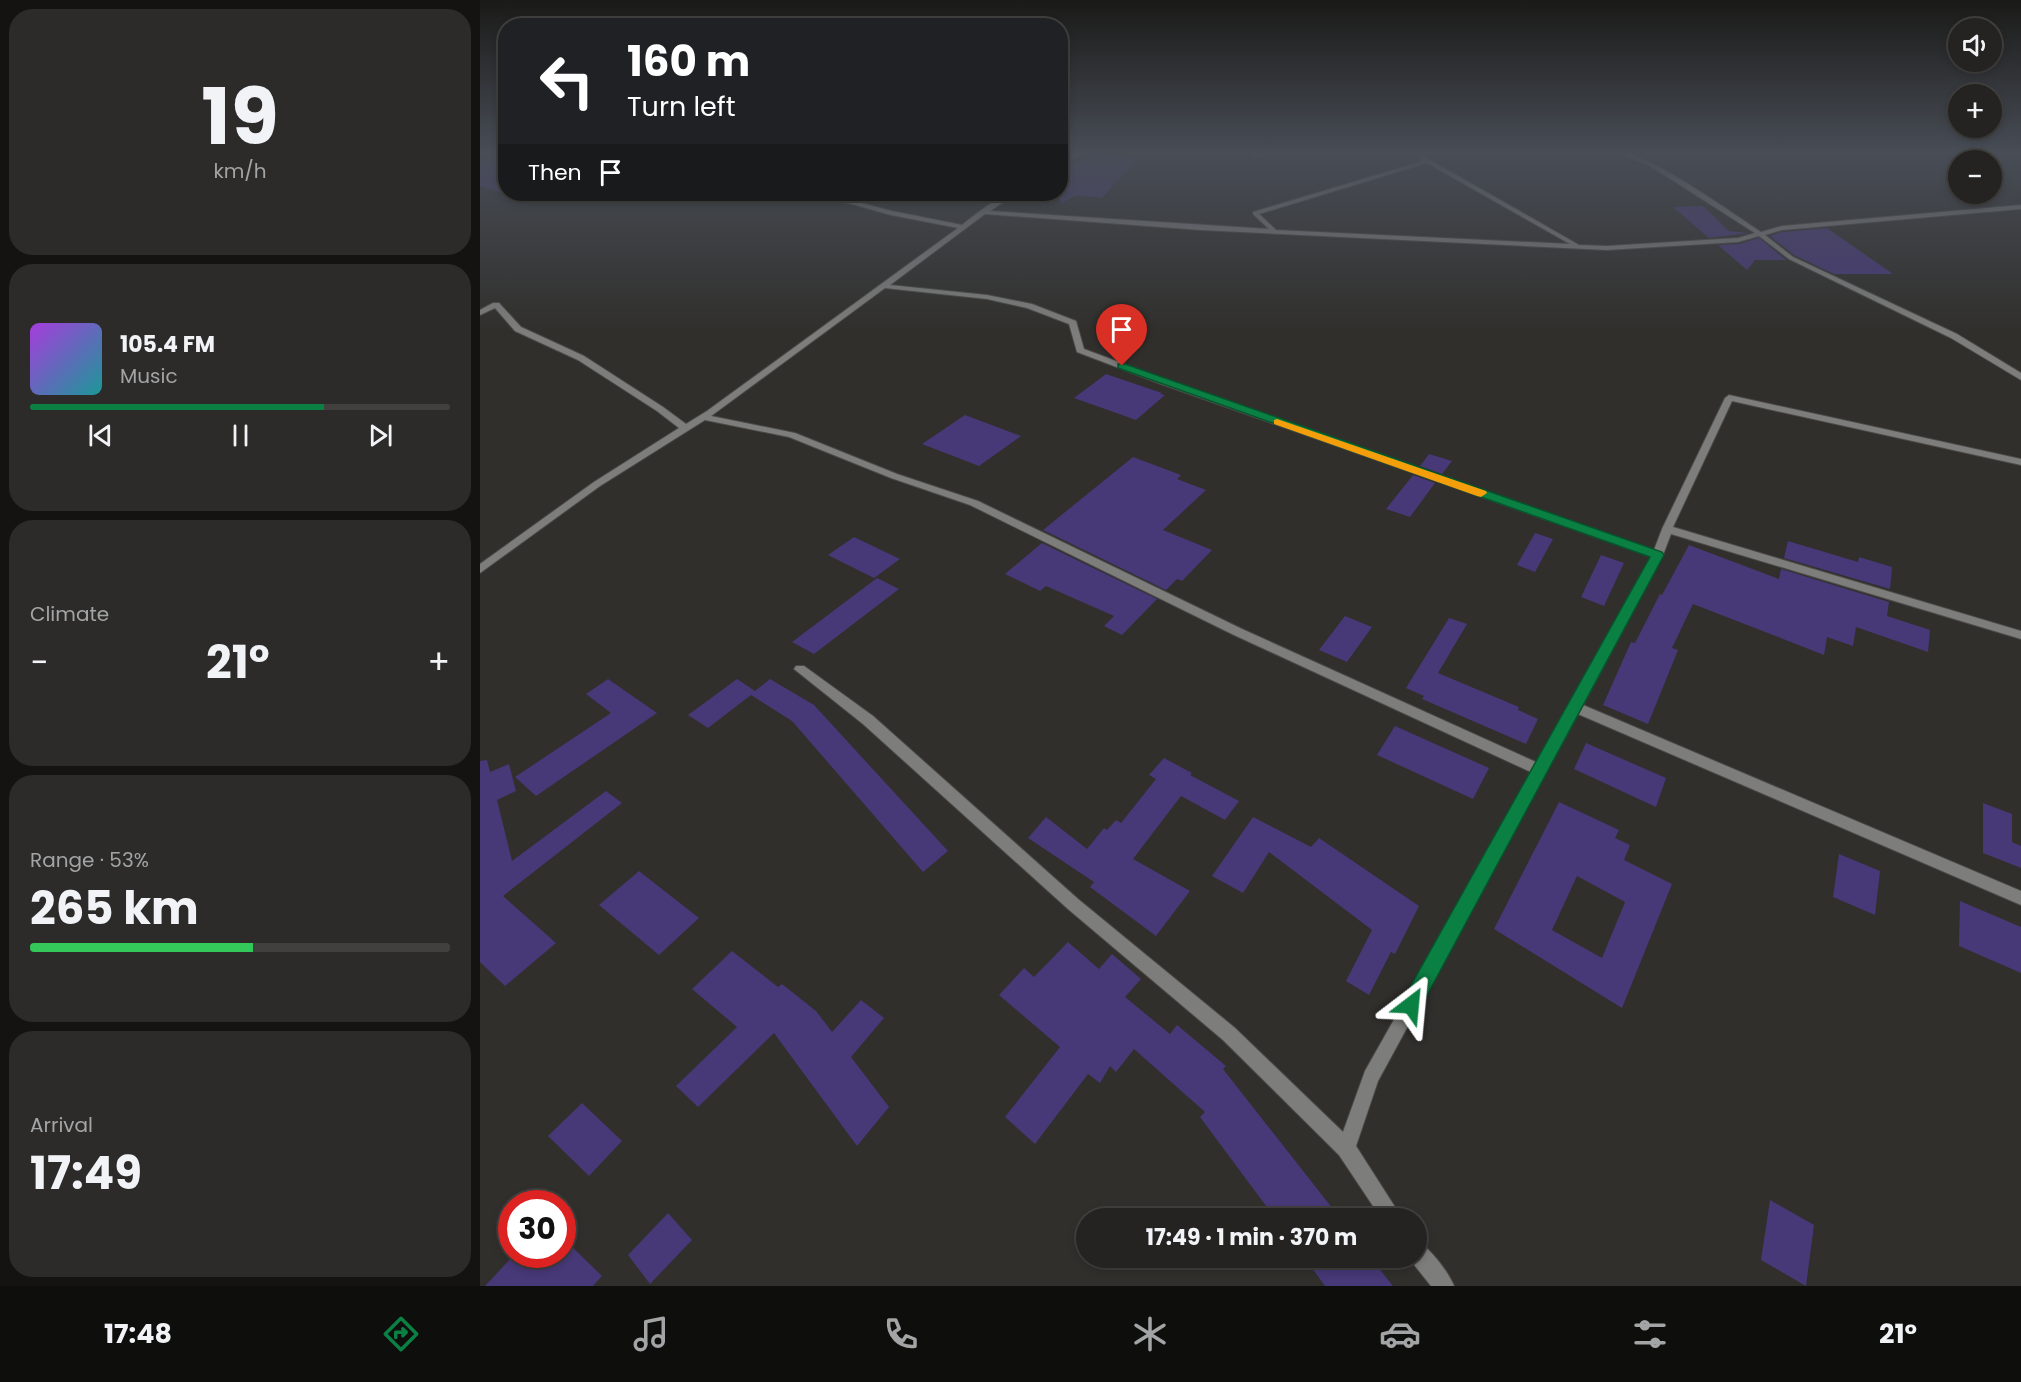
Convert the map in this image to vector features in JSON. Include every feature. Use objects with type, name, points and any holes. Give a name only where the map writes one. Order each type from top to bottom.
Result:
[{"type":"street","points":[[887,212],[963,227]]},
{"type":"street","points":[[983,212],[1274,231],[1607,248],[1738,240],[1782,228],[1964,212]]},
{"type":"street","points":[[480,569],[597,484],[703,417],[983,212]]},
{"type":"street","points":[[1258,212],[1255,213],[1274,231]]},
{"type":"street","points":[[1518,212],[1580,247]]},
{"type":"street","points":[[1726,212],[1759,233],[1791,258],[1954,336],[2021,377]]},
{"type":"street","points":[[883,286],[987,297],[1029,306],[1073,324],[1080,350],[1175,386],[1658,555]]},
{"type":"street","points":[[480,313],[496,306],[518,329],[582,358],[685,428]]},
{"type":"street","points":[[1346,1148],[1371,1077],[1658,555],[1667,529],[1729,398],[2021,462]]},
{"type":"street","points":[[703,417],[792,435],[894,476],[974,503],[1228,627],[1541,771]]},
{"type":"street","points":[[1667,529],[2021,635]]},
{"type":"street","points":[[800,669],[868,720],[1073,904],[1229,1034],[1346,1148],[1385,1208]]},
{"type":"street","points":[[1575,708],[2021,898]]},
{"type":"street","points":[[1427,1265],[1444,1286]]},
{"type":"building","points":[[1679,212],[1709,212],[1729,231],[1748,233],[1709,238]]},
{"type":"building","points":[[1827,228],[1893,274],[1834,274],[1794,255],[1770,236],[1782,232]]},
{"type":"building","points":[[1759,238],[1786,260],[1755,260],[1747,270],[1718,245],[1739,244]]},
{"type":"building","points":[[1106,374],[1165,395],[1136,420],[1074,398]]},
{"type":"building","points":[[965,415],[1021,436],[979,466],[922,444]]},
{"type":"building","points":[[1429,454],[1452,461],[1442,474],[1420,466]]},
{"type":"building","points":[[1133,457],[1181,475],[1177,479],[1206,490],[1163,530],[1212,550],[1182,581],[1177,579],[1166,590],[1043,530]]},
{"type":"building","points":[[1413,475],[1435,483],[1410,517],[1386,509]]},
{"type":"building","points":[[1535,533],[1553,539],[1535,572],[1517,565]]},
{"type":"building","points":[[854,537],[900,559],[874,578],[828,555]]},
{"type":"building","points":[[1788,541],[1858,562],[1859,557],[1892,567],[1890,589],[1784,558]]},
{"type":"building","points":[[1042,543],[1157,599],[1122,635],[1104,626],[1114,616],[1046,586],[1040,591],[1005,574]]},
{"type":"building","points":[[1689,545],[1779,579],[1781,569],[1889,602],[1887,616],[1930,630],[1928,652],[1856,627],[1853,646],[1827,637],[1824,655],[1693,604],[1672,648],[1678,650],[1648,724],[1603,705],[1631,642],[1635,643]]},
{"type":"building","points":[[1601,555],[1624,563],[1604,606],[1581,597]]},
{"type":"building","points":[[877,578],[899,589],[814,654],[792,642]]},
{"type":"building","points":[[1345,616],[1372,627],[1347,662],[1319,650]]},
{"type":"building","points":[[1449,618],[1467,624],[1438,673],[1519,707],[1518,710],[1538,719],[1526,744],[1422,699],[1424,696],[1406,688]]},
{"type":"building","points":[[608,679],[657,713],[536,796],[515,777],[611,713],[586,694]]},
{"type":"building","points":[[737,679],[755,691],[770,679],[814,705],[948,851],[923,872],[792,721],[751,695],[708,728],[688,715]]},
{"type":"building","points":[[1395,726],[1489,768],[1473,799],[1377,755]]},
{"type":"building","points":[[1586,743],[1666,778],[1656,807],[1574,769]]},
{"type":"building","points":[[1164,758],[1192,773],[1190,775],[1239,801],[1225,820],[1181,796],[1133,859],[1190,891],[1156,936],[1090,887],[1094,882],[1028,838],[1046,817],[1087,849],[1104,828],[1107,830],[1116,820],[1121,823],[1156,779],[1149,775]]},
{"type":"building","points":[[487,760],[490,772],[509,764],[516,791],[497,800],[512,861],[606,791],[622,803],[503,896],[556,943],[505,986],[480,962],[480,761]]},
{"type":"building","points":[[1559,802],[1619,830],[1615,838],[1630,845],[1624,860],[1672,884],[1622,1008],[1494,929]],"holes":[[[1577,876],[1625,902],[1602,958],[1552,930]]]},
{"type":"building","points":[[1983,803],[2012,814],[2012,842],[2021,846],[2021,868],[1983,853]]},
{"type":"building","points":[[1253,817],[1311,847],[1319,838],[1419,906],[1395,954],[1391,952],[1369,995],[1346,981],[1372,930],[1269,852],[1243,893],[1212,876]]},
{"type":"building","points":[[1839,854],[1880,871],[1875,915],[1833,897]]},
{"type":"building","points":[[639,871],[699,918],[659,955],[599,905]]},
{"type":"building","points":[[1960,901],[2021,927],[2021,973],[1959,946]]},
{"type":"building","points":[[1068,942],[1099,969],[1112,954],[1141,979],[1125,997],[1170,1034],[1177,1025],[1226,1066],[1223,1069],[1332,1208],[1268,1208],[1200,1117],[1205,1112],[1134,1049],[1116,1072],[1110,1066],[1100,1083],[1088,1074],[1035,1144],[1005,1117],[1060,1047],[999,995],[1024,968],[1034,977]]},
{"type":"building","points":[[732,951],[778,987],[782,984],[816,1011],[832,1032],[861,1000],[884,1018],[851,1057],[889,1107],[857,1146],[774,1033],[698,1107],[676,1086],[737,1027],[692,989]]},
{"type":"building","points":[[582,1103],[622,1141],[589,1176],[548,1136]]},
{"type":"building","points":[[1770,1200],[1814,1225],[1806,1286],[1761,1260]]},
{"type":"building","points":[[668,1213],[692,1240],[650,1284],[628,1255]]},
{"type":"building","points":[[576,1251],[602,1276],[593,1286],[485,1286],[502,1268],[576,1268]]},
{"type":"building","points":[[1312,1268],[1379,1268],[1393,1286],[1325,1286]]},
{"type":"slow traffic","points":[[1277,422],[1481,493]]},
{"type":"route","points":[[1122,366],[1658,555],[1411,1005]]}]
